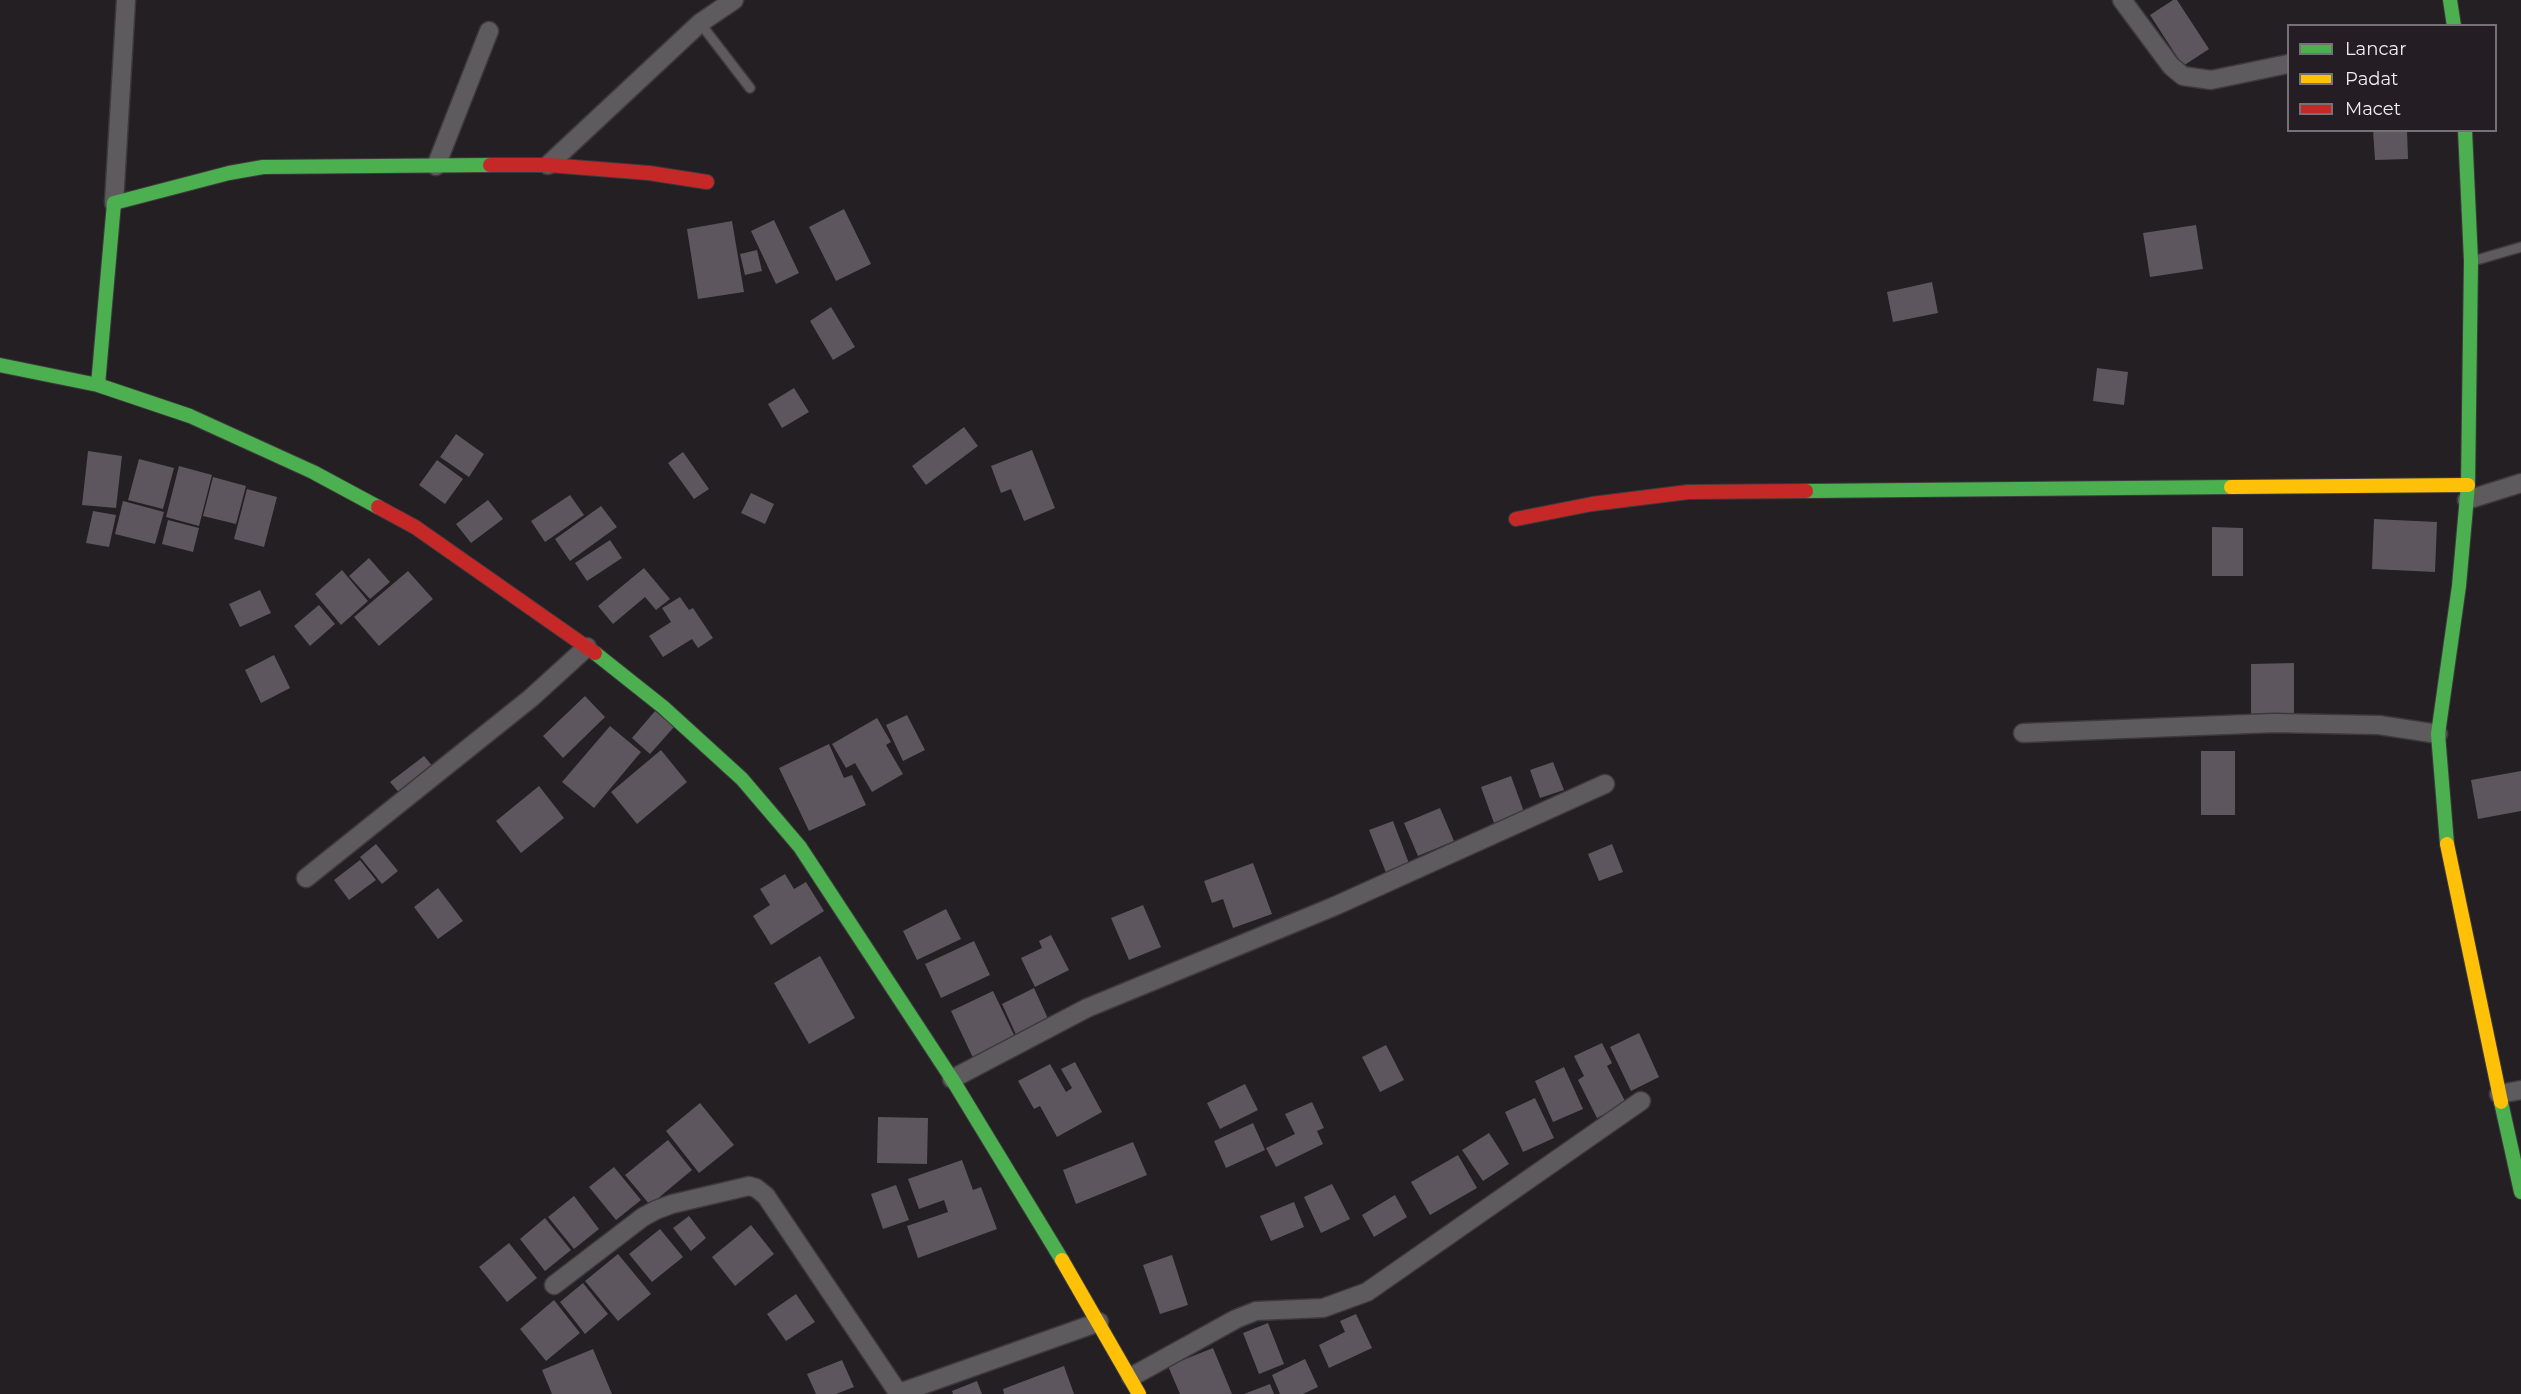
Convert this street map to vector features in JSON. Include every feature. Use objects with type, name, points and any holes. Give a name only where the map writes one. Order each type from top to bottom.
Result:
[{"type":"street","points":[[98,385],[114,203],[126,0]]},
{"type":"street","points":[[548,165],[700,23],[734,0]]},
{"type":"street","points":[[2122,0],[2171,66],[2183,76],[2211,80],[2287,64]]},
{"type":"street","points":[[2450,0],[2454,24]]},
{"type":"street","points":[[436,166],[489,31]]},
{"type":"street","points":[[2465,132],[2471,261],[2467,492],[2459,586],[2438,734],[2445,835],[2521,1192]]},
{"type":"street","points":[[114,203],[205,179],[263,167],[548,165],[649,173],[707,182]]},
{"type":"street","points":[[0,365],[98,385],[190,416],[313,472],[415,526],[587,647],[663,707],[742,779],[800,847],[952,1079],[1099,1322],[1139,1394]]},
{"type":"street","points":[[1516,519],[1592,504],[1688,492],[2467,492],[2521,483]]},
{"type":"street","points":[[306,878],[531,698],[587,647]]},
{"type":"street","points":[[2023,733],[2274,723],[2379,725],[2438,734]]},
{"type":"street","points":[[952,1079],[1088,1008],[1335,906],[1605,784]]},
{"type":"street","points":[[2499,1094],[2521,1090]]},
{"type":"street","points":[[1131,1377],[1236,1319],[1256,1311],[1323,1308],[1367,1292],[1641,1101]]},
{"type":"street","points":[[554,1286],[643,1217],[656,1210],[672,1204],[749,1186],[756,1188],[765,1196],[897,1391],[905,1391],[1099,1322]]},
{"type":"lane","points":[[700,23],[750,88]]},
{"type":"lane","points":[[2471,261],[2521,247]]},
{"type":"building","points":[[2173,0],[2177,0],[2209,49],[2183,66],[2150,15]]},
{"type":"building","points":[[2373,132],[2407,132],[2408,159],[2375,160]]},
{"type":"building","points":[[844,209],[871,264],[836,281],[809,227]]},
{"type":"building","points":[[774,220],[799,273],[776,284],[751,231]]},
{"type":"building","points":[[732,221],[744,292],[698,299],[687,229]]},
{"type":"building","points":[[2196,225],[2203,269],[2150,277],[2143,233]]},
{"type":"building","points":[[757,250],[762,271],[745,275],[740,254]]},
{"type":"building","points":[[1932,282],[1938,313],[1893,322],[1887,292]]},
{"type":"building","points":[[831,307],[855,347],[833,360],[810,321]]},
{"type":"building","points":[[2097,368],[2128,372],[2124,405],[2093,401]]},
{"type":"building","points":[[794,388],[809,412],[782,428],[768,404]]},
{"type":"building","points":[[964,427],[978,446],[926,485],[912,466]]},
{"type":"building","points":[[456,434],[484,454],[469,477],[440,457]]},
{"type":"building","points":[[1032,450],[1055,508],[1024,521],[1011,489],[1001,493],[991,466]]},
{"type":"building","points":[[88,451],[122,456],[116,508],[82,505]]},
{"type":"building","points":[[683,452],[709,489],[694,499],[668,463]]},
{"type":"building","points":[[139,459],[174,468],[163,509],[128,500]]},
{"type":"building","points":[[437,460],[463,479],[445,504],[419,485]]},
{"type":"building","points":[[179,466],[212,475],[199,526],[166,517]]},
{"type":"building","points":[[213,477],[246,486],[236,524],[203,516]]},
{"type":"building","points":[[247,489],[277,497],[264,547],[234,539]]},
{"type":"building","points":[[751,493],[774,504],[765,524],[741,513]]},
{"type":"building","points":[[570,495],[584,515],[545,542],[531,521]]},
{"type":"building","points":[[488,500],[503,519],[471,543],[456,524]]},
{"type":"building","points":[[123,501],[164,512],[155,544],[115,534]]},
{"type":"building","points":[[601,506],[617,527],[570,561],[555,539]]},
{"type":"building","points":[[93,511],[116,515],[109,547],[86,543]]},
{"type":"building","points":[[2374,519],[2437,522],[2435,572],[2372,569]]},
{"type":"building","points":[[168,520],[199,528],[193,552],[162,544]]},
{"type":"building","points":[[2212,527],[2243,528],[2243,576],[2212,576]]},
{"type":"building","points":[[610,540],[622,558],[587,581],[575,563]]},
{"type":"building","points":[[369,558],[390,582],[370,599],[349,576]]},
{"type":"building","points":[[644,568],[670,599],[656,610],[645,597],[613,624],[598,606]]},
{"type":"building","points":[[342,570],[368,601],[341,625],[315,594]]},
{"type":"building","points":[[408,571],[433,599],[379,646],[354,617]]},
{"type":"building","points":[[260,590],[271,613],[240,627],[229,604]]},
{"type":"building","points":[[680,597],[689,610],[693,608],[713,638],[698,648],[692,639],[663,657],[649,636],[671,622],[662,608]]},
{"type":"building","points":[[319,605],[335,624],[310,646],[294,626]]},
{"type":"building","points":[[274,655],[290,688],[261,703],[245,670]]},
{"type":"building","points":[[2294,663],[2294,715],[2251,715],[2251,664]]},
{"type":"building","points":[[585,696],[605,717],[563,758],[543,736]]},
{"type":"building","points":[[655,711],[674,727],[650,754],[632,738]]},
{"type":"building","points":[[907,715],[925,750],[903,761],[886,725]]},
{"type":"building","points":[[877,718],[891,742],[886,745],[903,774],[872,792],[855,763],[846,768],[832,744]]},
{"type":"building","points":[[610,726],[641,752],[594,808],[562,782]]},
{"type":"building","points":[[829,744],[844,778],[852,775],[866,805],[809,831],[779,768]]},
{"type":"building","points":[[661,750],[687,782],[637,824],[611,792]]},
{"type":"building","points":[[2201,751],[2235,751],[2235,815],[2201,815]]},
{"type":"building","points":[[424,756],[435,769],[401,795],[390,782]]},
{"type":"building","points":[[1553,762],[1564,790],[1540,798],[1530,770]]},
{"type":"building","points":[[2521,771],[2521,811],[2478,819],[2471,780]]},
{"type":"building","points":[[1511,776],[1524,812],[1494,823],[1481,787]]},
{"type":"building","points":[[539,786],[564,818],[521,853],[496,821]]},
{"type":"building","points":[[1440,808],[1454,841],[1418,856],[1404,823]]},
{"type":"building","points":[[1393,821],[1410,866],[1387,875],[1369,830]]},
{"type":"building","points":[[376,844],[398,871],[382,884],[360,857]]},
{"type":"building","points":[[1612,844],[1623,872],[1599,881],[1588,854]]},
{"type":"building","points":[[360,860],[376,880],[349,900],[334,880]]},
{"type":"building","points":[[1253,863],[1272,914],[1233,928],[1223,899],[1212,903],[1204,881]]},
{"type":"building","points":[[785,874],[794,889],[806,882],[824,911],[771,945],[753,916],[770,905],[760,889]]},
{"type":"building","points":[[438,888],[463,921],[438,939],[414,907]]},
{"type":"building","points":[[1143,905],[1161,947],[1129,960],[1111,918]]},
{"type":"building","points":[[946,909],[961,939],[917,960],[903,931]]},
{"type":"building","points":[[1051,935],[1069,970],[1035,987],[1021,958],[1042,948],[1039,941]]},
{"type":"building","points":[[974,941],[990,975],[941,998],[925,964]]},
{"type":"building","points":[[820,956],[855,1018],[809,1044],[774,983]]},
{"type":"building","points":[[1034,988],[1050,1023],[1018,1039],[1002,1004]]},
{"type":"building","points":[[993,991],[1016,1039],[974,1060],[951,1011]]},
{"type":"building","points":[[1639,1033],[1659,1077],[1631,1091],[1610,1047]]},
{"type":"building","points":[[1602,1043],[1612,1063],[1607,1066],[1626,1103],[1597,1118],[1578,1080],[1584,1076],[1574,1056]]},
{"type":"building","points":[[1386,1045],[1404,1080],[1380,1092],[1362,1057]]},
{"type":"building","points":[[1075,1062],[1102,1112],[1057,1137],[1040,1106],[1034,1109],[1018,1081],[1050,1064],[1066,1092],[1072,1088],[1061,1069]]},
{"type":"building","points":[[1564,1067],[1583,1109],[1553,1122],[1535,1081]]},
{"type":"building","points":[[1245,1084],[1258,1110],[1220,1129],[1207,1103]]},
{"type":"building","points":[[1535,1098],[1554,1138],[1523,1152],[1505,1112]]},
{"type":"building","points":[[1312,1102],[1324,1128],[1317,1131],[1323,1144],[1276,1167],[1266,1148],[1295,1134],[1285,1114]]},
{"type":"building","points":[[700,1103],[734,1145],[699,1173],[666,1131]]},
{"type":"building","points":[[878,1117],[928,1118],[927,1164],[877,1163]]},
{"type":"building","points":[[1253,1123],[1265,1150],[1226,1168],[1214,1141]]},
{"type":"building","points":[[1489,1133],[1509,1164],[1483,1181],[1462,1150]]},
{"type":"building","points":[[668,1140],[692,1170],[650,1205],[625,1175]]},
{"type":"building","points":[[1133,1142],[1147,1175],[1076,1204],[1063,1170]]},
{"type":"building","points":[[1458,1155],[1477,1188],[1430,1215],[1411,1182]]},
{"type":"building","points":[[962,1160],[973,1190],[981,1187],[997,1229],[918,1258],[907,1226],[948,1212],[944,1200],[919,1209],[908,1179]]},
{"type":"building","points":[[614,1167],[641,1200],[616,1220],[589,1187]]},
{"type":"building","points":[[1332,1184],[1350,1219],[1321,1233],[1304,1197]]},
{"type":"building","points":[[896,1185],[909,1220],[883,1229],[871,1194]]},
{"type":"building","points":[[1395,1195],[1407,1217],[1374,1237],[1362,1215]]},
{"type":"building","points":[[574,1196],[599,1229],[574,1249],[548,1217]]},
{"type":"building","points":[[1294,1202],[1304,1227],[1271,1241],[1260,1216]]},
{"type":"building","points":[[689,1216],[706,1238],[691,1251],[673,1228]]},
{"type":"building","points":[[545,1218],[571,1250],[545,1271],[520,1239]]},
{"type":"building","points":[[751,1225],[774,1254],[735,1286],[712,1257]]},
{"type":"building","points":[[660,1229],[683,1257],[652,1282],[629,1254]]},
{"type":"building","points":[[509,1243],[537,1278],[507,1302],[479,1267]]},
{"type":"building","points":[[618,1254],[651,1294],[618,1321],[585,1281]]},
{"type":"building","points":[[1172,1255],[1188,1305],[1160,1314],[1143,1265]]},
{"type":"building","points":[[583,1283],[608,1314],[585,1334],[560,1302]]},
{"type":"building","points":[[796,1294],[815,1322],[786,1341],[767,1314]]},
{"type":"building","points":[[554,1300],[580,1333],[546,1361],[520,1329]]},
{"type":"building","points":[[1356,1314],[1372,1348],[1329,1368],[1319,1345],[1345,1332],[1340,1321]]},
{"type":"building","points":[[1268,1323],[1284,1364],[1259,1374],[1243,1333]]},
{"type":"building","points":[[1213,1348],[1232,1394],[1180,1394],[1168,1366]]},
{"type":"building","points":[[593,1349],[612,1394],[552,1394],[542,1370]]},
{"type":"building","points":[[1305,1359],[1318,1387],[1303,1394],[1280,1394],[1272,1375]]},
{"type":"building","points":[[842,1360],[854,1387],[836,1394],[816,1394],[807,1374]]},
{"type":"building","points":[[1064,1366],[1074,1394],[1004,1394],[1003,1389]]},
{"type":"building","points":[[977,1381],[982,1394],[953,1394],[952,1391]]},
{"type":"building","points":[[1270,1384],[1274,1394],[1244,1394]]},
{"type":"traffic: fast","points":[[2450,0],[2454,24]]},
{"type":"traffic: fast","points":[[2447,844],[2438,734],[2459,586],[2468,485],[2471,261],[2465,132]]},
{"type":"traffic: fast","points":[[98,385],[114,203],[229,173],[263,167],[490,165]]},
{"type":"traffic: fast","points":[[0,365],[98,385],[190,416],[313,472],[378,507]]},
{"type":"traffic: fast","points":[[1806,491],[2231,487]]},
{"type":"traffic: fast","points":[[595,653],[663,707],[742,779],[800,847],[952,1079],[1062,1260]]},
{"type":"traffic: fast","points":[[2501,1102],[2521,1192]]},
{"type":"traffic: slow","points":[[2231,487],[2468,485]]},
{"type":"traffic: slow","points":[[2447,844],[2501,1102]]},
{"type":"traffic: slow","points":[[1062,1260],[1139,1394]]},
{"type":"traffic: jam","points":[[490,165],[548,165],[649,173],[707,182]]},
{"type":"traffic: jam","points":[[1516,519],[1592,504],[1688,492],[1806,491]]},
{"type":"traffic: jam","points":[[378,507],[415,527],[595,653]]}]
